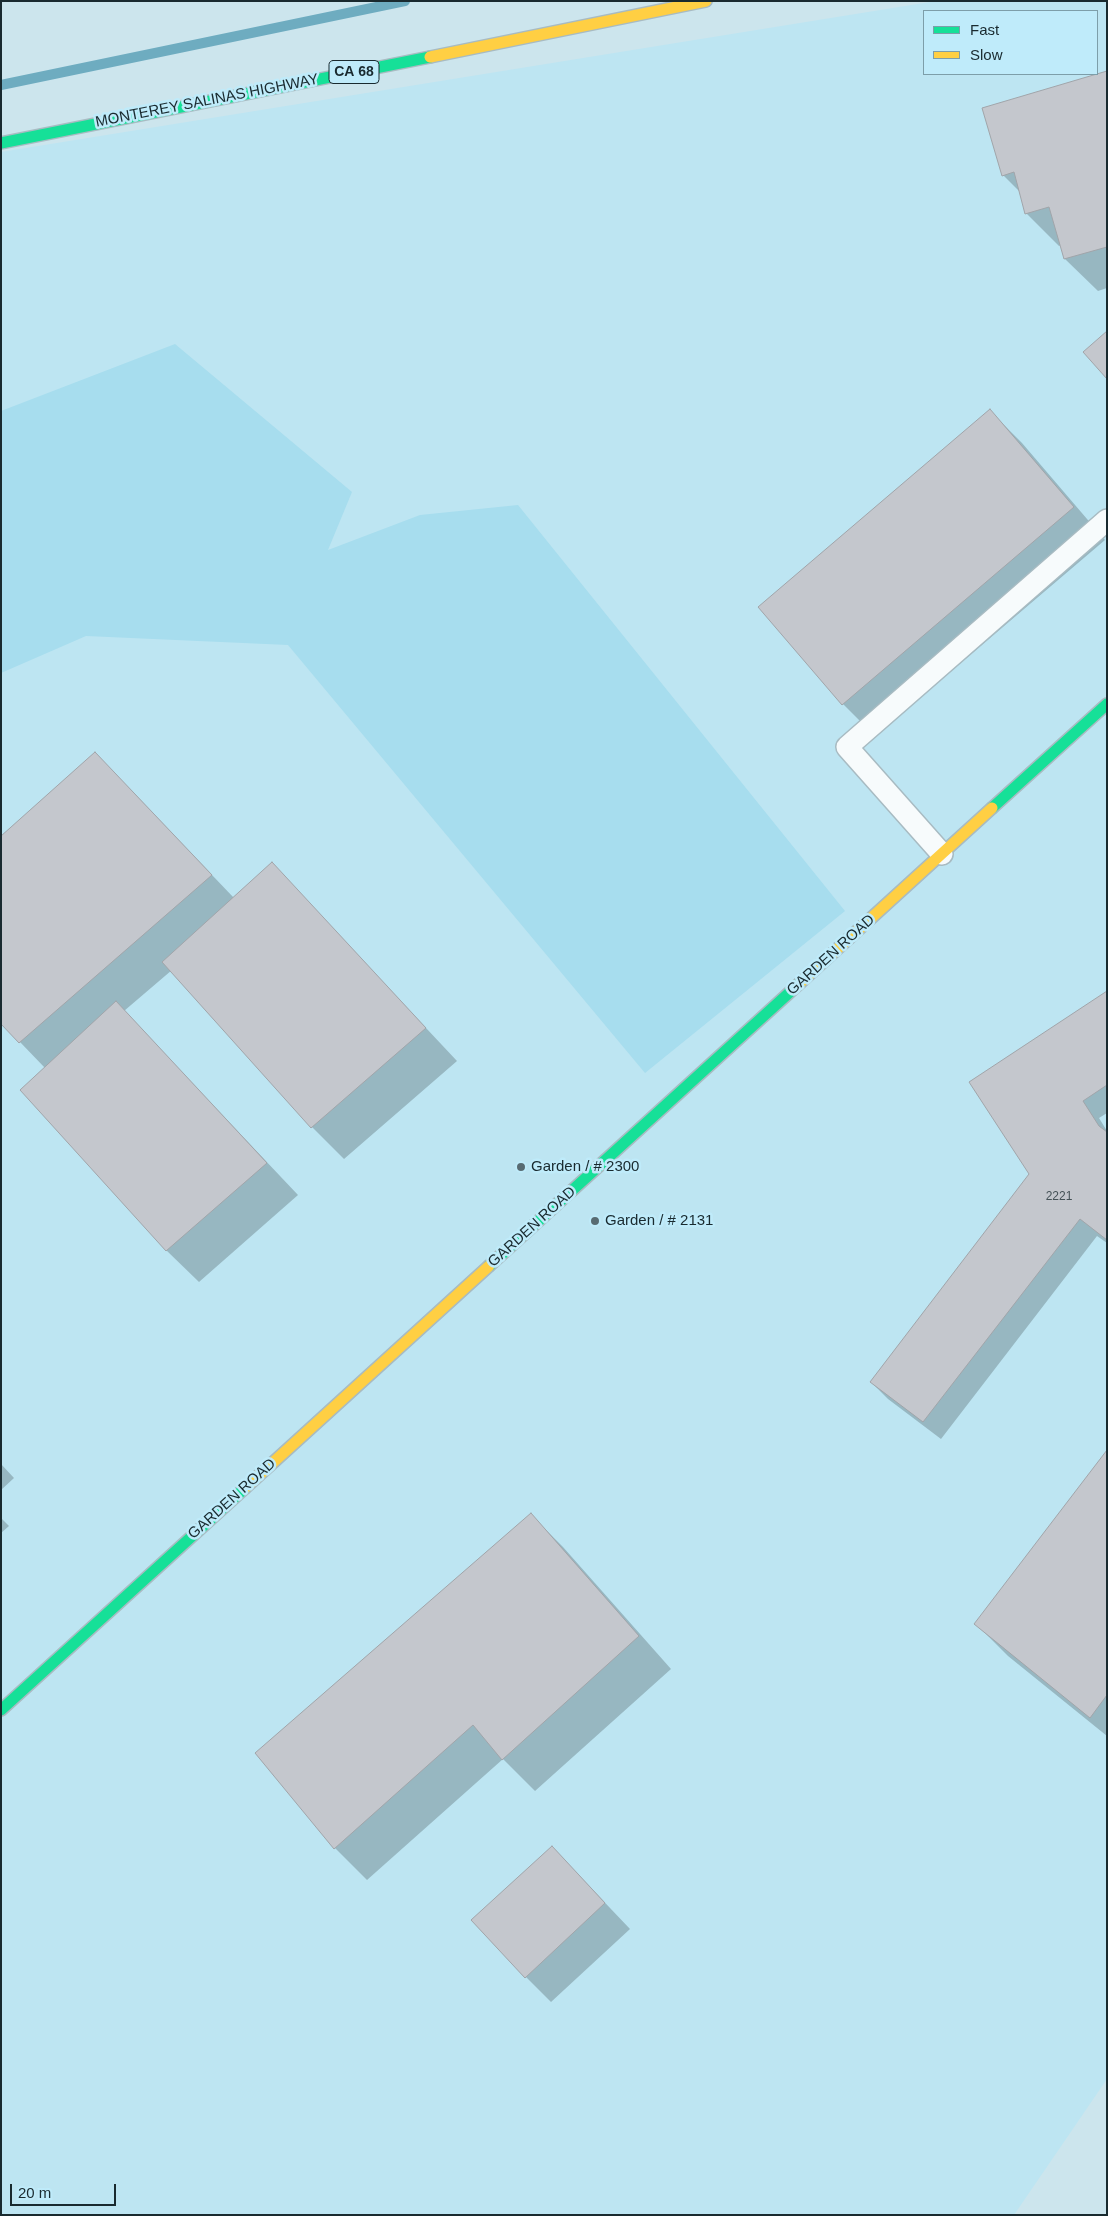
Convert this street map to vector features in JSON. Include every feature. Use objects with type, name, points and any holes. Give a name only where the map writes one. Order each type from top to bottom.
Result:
[{"type":"main road","name":"MONTEREY SALINAS HIGHWAY","points":[[1,142],[706,1]]},
{"type":"main road","name":"GARDEN ROAD","points":[[1,1710],[1107,704]]},
{"type":"lane","points":[[942,854],[847,747],[1107,520]]},
{"type":"shaded area","points":[[936,1],[1107,1],[1107,2079],[1014,2215],[1,2215],[1,152]]},
{"type":"shaded area","points":[[175,344],[352,492],[328,550],[420,515],[518,505],[845,911],[645,1073],[288,645],[86,636],[1,673],[1,411]]},
{"type":"building","points":[[1107,71],[1107,247],[1064,259],[1049,207],[1025,214],[1014,172],[1002,176],[982,108]]},
{"type":"building","points":[[1107,331],[1107,379],[1083,352]]},
{"type":"building","points":[[990,409],[1074,507],[842,705],[758,607]]},
{"type":"building","points":[[95,752],[212,875],[19,1043],[1,1024],[1,836]]},
{"type":"building","points":[[272,862],[426,1028],[311,1128],[162,962]]},
{"type":"building","points":[[1107,991],[1107,1085],[1083,1101],[1099,1126],[1107,1132],[1107,1240],[1080,1219],[923,1422],[870,1382],[1029,1174],[969,1082]]},
{"type":"building","points":[[116,1001],[267,1163],[166,1251],[20,1090]]},
{"type":"building","points":[[1107,1450],[1107,1695],[1090,1718],[974,1624]]},
{"type":"building","points":[[531,1513],[639,1636],[502,1760],[473,1725],[334,1849],[255,1753]]},
{"type":"building","points":[[552,1846],[605,1903],[525,1978],[471,1920]]},
{"type":"waterway","points":[[1,85],[405,1]]},
{"type":"traffic: fast","points":[[1,143],[430,57]]},
{"type":"traffic: fast","points":[[992,808],[1107,704]]},
{"type":"traffic: fast","points":[[489,1266],[801,982]]},
{"type":"traffic: fast","points":[[1,1710],[245,1488]]},
{"type":"traffic: slow","points":[[430,57],[706,1]]},
{"type":"traffic: slow","points":[[801,982],[992,808]]},
{"type":"traffic: slow","points":[[245,1488],[489,1266]]},
{"type":"place","name":"Garden / # 2300","points":[[521,1167]]},
{"type":"place","name":"Garden / # 2131","points":[[595,1221]]}]
